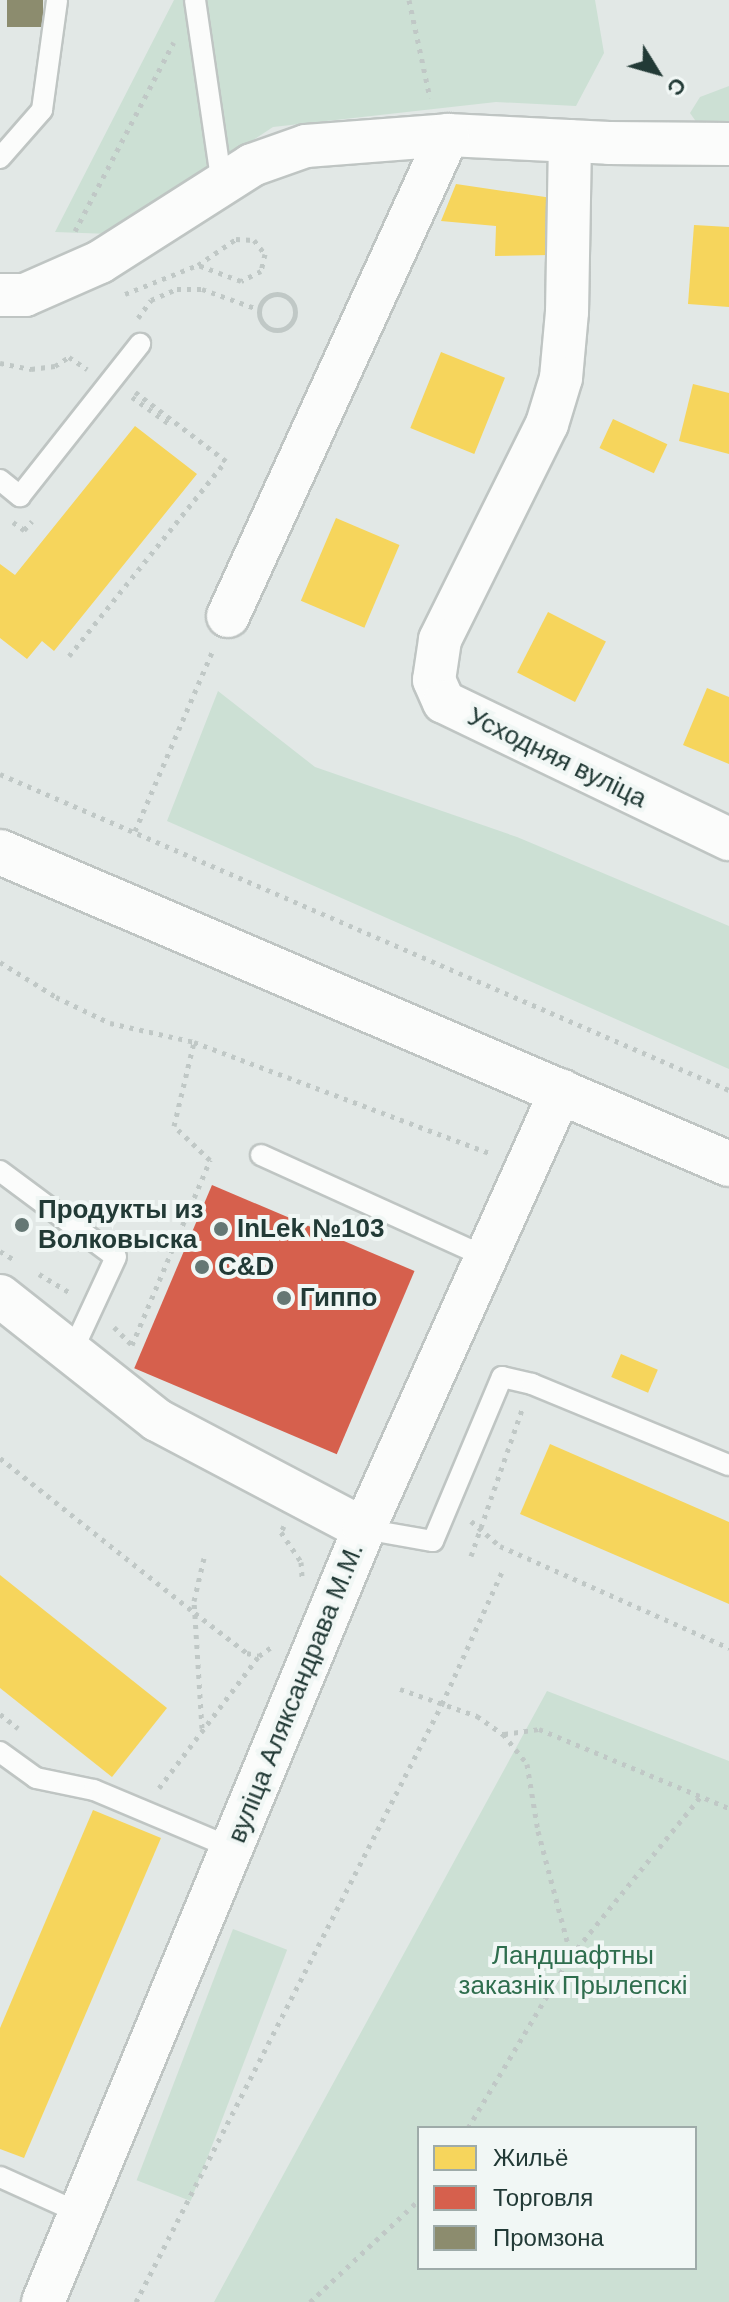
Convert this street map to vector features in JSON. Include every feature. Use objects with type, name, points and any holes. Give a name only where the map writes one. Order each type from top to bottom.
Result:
[{"type":"main road","points":[[0,852],[729,1164]]},
{"type":"street","points":[[228,616],[448,135]]},
{"type":"street","points":[[0,295],[25,295],[100,262],[252,165],[306,146],[448,135],[729,144]]},
{"type":"street","name":"Усходняя вуліца","points":[[570,141],[567,312],[561,378],[547,424],[440,640],[434,680],[444,702],[729,839]]},
{"type":"street","name":"вуліца Аляксандрава М.М.","points":[[43,2302],[364,1529],[561,1090]]},
{"type":"street","points":[[0,1296],[157,1420],[364,1529]]},
{"type":"lane","points":[[0,158],[42,110],[57,0]]},
{"type":"lane","points":[[195,1],[222,184]]},
{"type":"lane","points":[[0,480],[20,496],[140,344]]},
{"type":"lane","points":[[261,1155],[484,1256]]},
{"type":"lane","points":[[0,1171],[116,1257],[72,1352]]},
{"type":"lane","points":[[364,1529],[433,1541],[502,1377],[532,1384],[729,1465]]},
{"type":"lane","points":[[0,1752],[36,1778],[94,1790],[232,1848]]},
{"type":"lane","points":[[0,2177],[82,2214]]},
{"type":"path","points":[[409,0],[427,93],[448,135]]},
{"type":"path","points":[[72,236],[195,1]]},
{"type":"path","points":[[236,239],[254,240],[265,254],[261,271],[241,281],[198,265],[236,239]]},
{"type":"path","points":[[279,293],[292,300],[296,314],[289,327],[275,331],[263,324],[258,309],[265,297],[279,293]]},
{"type":"path","points":[[69,656],[226,461],[115,376]]},
{"type":"path","points":[[135,831],[228,616]]},
{"type":"path","points":[[0,774],[729,1090]]},
{"type":"path","points":[[0,962],[56,997],[110,1023],[194,1042],[524,1167]]},
{"type":"path","points":[[174,1126],[194,1042]]},
{"type":"path","points":[[471,1556],[532,1384]]},
{"type":"path","points":[[0,1458],[247,1653],[259,1656]]},
{"type":"path","points":[[301,1496],[281,1532],[301,1562],[303,1591]]},
{"type":"path","points":[[479,1527],[500,1546],[729,1648]]},
{"type":"path","points":[[202,1729],[195,1613],[204,1558]]},
{"type":"path","points":[[136,2302],[442,1704],[502,1572]]},
{"type":"path","points":[[142,1812],[259,1656],[280,1641]]},
{"type":"path","points":[[400,1689],[477,1716],[503,1734],[527,1764],[538,1831],[571,1956]]},
{"type":"path","points":[[503,1734],[539,1729],[729,1808]]},
{"type":"path","points":[[469,2126],[571,1956],[700,1797]]},
{"type":"path","points":[[310,2302],[417,2202]]},
{"type":"green space","points":[[174,0],[595,0],[604,53],[576,106],[496,102],[273,127],[110,234],[55,232]]},
{"type":"green space","points":[[729,86],[729,130],[702,130],[690,113],[700,97]]},
{"type":"green space","points":[[218,691],[315,767],[517,837],[729,926],[729,1069],[167,821]]},
{"type":"green space","name":"Ландшафтны заказнік Прылепскі","points":[[547,1691],[729,1761],[729,2302],[214,2302]]},
{"type":"green space","points":[[233,1929],[287,1950],[191,2201],[137,2180]]},
{"type":"building: Жильё","points":[[456,184],[552,198],[550,255],[495,256],[496,226],[441,221]]},
{"type":"building: Жильё","points":[[694,225],[729,227],[729,307],[688,304]]},
{"type":"building: Жильё","points":[[441,352],[505,378],[474,454],[410,428]]},
{"type":"building: Жильё","points":[[693,384],[729,393],[729,454],[679,441]]},
{"type":"building: Жильё","points":[[613,419],[667,444],[654,473],[599,448]]},
{"type":"building: Жильё","points":[[135,426],[197,474],[54,651],[42,641],[27,659],[0,638],[0,564],[15,575]]},
{"type":"building: Жильё","points":[[336,518],[400,545],[364,628],[301,601]]},
{"type":"building: Жильё","points":[[548,612],[606,642],[575,702],[517,673]]},
{"type":"building: Жильё","points":[[707,688],[729,697],[729,764],[683,745]]},
{"type":"building: Жильё","points":[[621,1354],[658,1370],[648,1393],[611,1377]]},
{"type":"building: Жильё","points":[[550,1444],[729,1522],[729,1604],[520,1514]]},
{"type":"building: Жильё","points":[[0,1575],[167,1708],[112,1777],[0,1688]]},
{"type":"building: Жильё","points":[[93,1810],[161,1838],[24,2158],[0,2149],[0,2028]]},
{"type":"building: Торговля","name":"Гиппо","points":[[212,1185],[415,1271],[337,1454],[134,1368]]},
{"type":"building: Промзона","points":[[7,0],[43,0],[43,27],[7,27]]},
{"type":"place","name":"Продукты из Волковыска","points":[[22,1225]]},
{"type":"place","name":"InLek №103","points":[[221,1229]]},
{"type":"place","name":"C&D","points":[[202,1267]]},
{"type":"place","name":"Гиппо","points":[[284,1298]]}]
